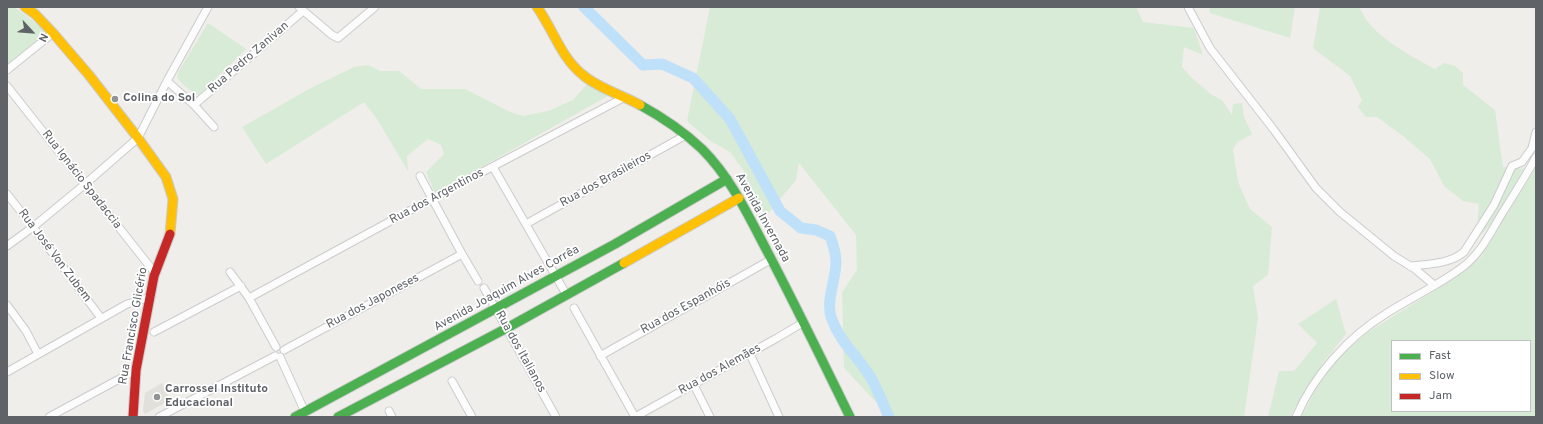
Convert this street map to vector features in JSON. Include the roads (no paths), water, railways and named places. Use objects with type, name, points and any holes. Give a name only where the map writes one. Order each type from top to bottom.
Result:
[{"type":"main road","name":"Rua Francisco Glicério","points":[[25,7],[35,14],[53,33],[89,75],[138,138],[166,176],[173,200],[170,233],[155,273],[136,370],[133,417]]},
{"type":"main road","name":"Avenida Invernada","points":[[538,7],[546,18],[572,65],[592,81],[655,114],[686,135],[710,158],[727,179],[772,259],[850,417]]},
{"type":"main road","name":"Avenida Joaquim Alves Corrêa","points":[[295,417],[307,414],[367,379],[496,309],[727,179]]},
{"type":"main road","points":[[338,417],[507,328],[739,198]]},
{"type":"main road","points":[[367,379],[377,384],[378,388],[372,398]]},
{"type":"street","points":[[7,246],[33,227],[84,185],[138,138],[167,81],[208,7]]},
{"type":"street","points":[[301,9],[332,35],[338,38],[375,7]]},
{"type":"street","points":[[1188,7],[1210,48],[1274,130],[1316,188],[1340,212],[1394,256],[1410,266],[1434,285]]},
{"type":"street","name":"Rua Pedro Zanivan","points":[[194,105],[301,9]]},
{"type":"street","points":[[7,70],[53,33]]},
{"type":"street","points":[[167,81],[194,105],[214,127]]},
{"type":"street","name":"Rua Ignácio Spadaccia","points":[[7,86],[155,273]]},
{"type":"street","name":"Rua dos Argentinos","points":[[249,298],[433,198],[625,97]]},
{"type":"street","points":[[1410,266],[1445,261],[1459,256],[1464,252],[1494,205],[1512,166],[1522,162],[1532,148],[1536,132]]},
{"type":"street","name":"Rua dos Brasileiros","points":[[526,224],[686,135]]},
{"type":"street","points":[[1296,417],[1318,378],[1338,352],[1385,314],[1464,266],[1478,253],[1536,157]]},
{"type":"street","points":[[493,167],[566,294]]},
{"type":"street","points":[[420,176],[478,281]]},
{"type":"street","name":"Rua José Von Zubem","points":[[7,194],[101,318]]},
{"type":"street","name":"Rua dos Japoneses","points":[[284,350],[462,254]]},
{"type":"street","name":"Rua dos Espanhóis","points":[[600,356],[772,259]]},
{"type":"street","points":[[159,417],[284,354],[284,350],[280,347],[276,347],[249,298],[230,272]]},
{"type":"street","points":[[154,332],[240,286]]},
{"type":"street","name":"Rua dos Italianos","points":[[484,288],[556,417]]},
{"type":"street","points":[[7,372],[127,304],[151,297]]},
{"type":"street","points":[[7,305],[26,331],[38,354]]},
{"type":"street","points":[[574,308],[635,417]]},
{"type":"street","name":"Rua dos Alemães","points":[[635,417],[750,354],[804,322]]},
{"type":"street","points":[[276,347],[273,352],[278,357],[307,414]]},
{"type":"street","points":[[750,354],[779,417]]},
{"type":"street","points":[[49,417],[136,370]]},
{"type":"street","points":[[452,381],[472,417]]},
{"type":"street","points":[[694,385],[710,417]]},
{"type":"waterway","points":[[584,7],[643,65],[662,64],[693,78],[730,119],[780,211],[801,228],[816,230],[830,236],[835,252],[836,262],[830,297],[831,317],[844,342],[871,378],[889,417]]},
{"type":"place","name":"Colina do Sol","points":[[115,99]]},
{"type":"place","name":"Carrossel Instituto Educacional","points":[[157,397]]}]
